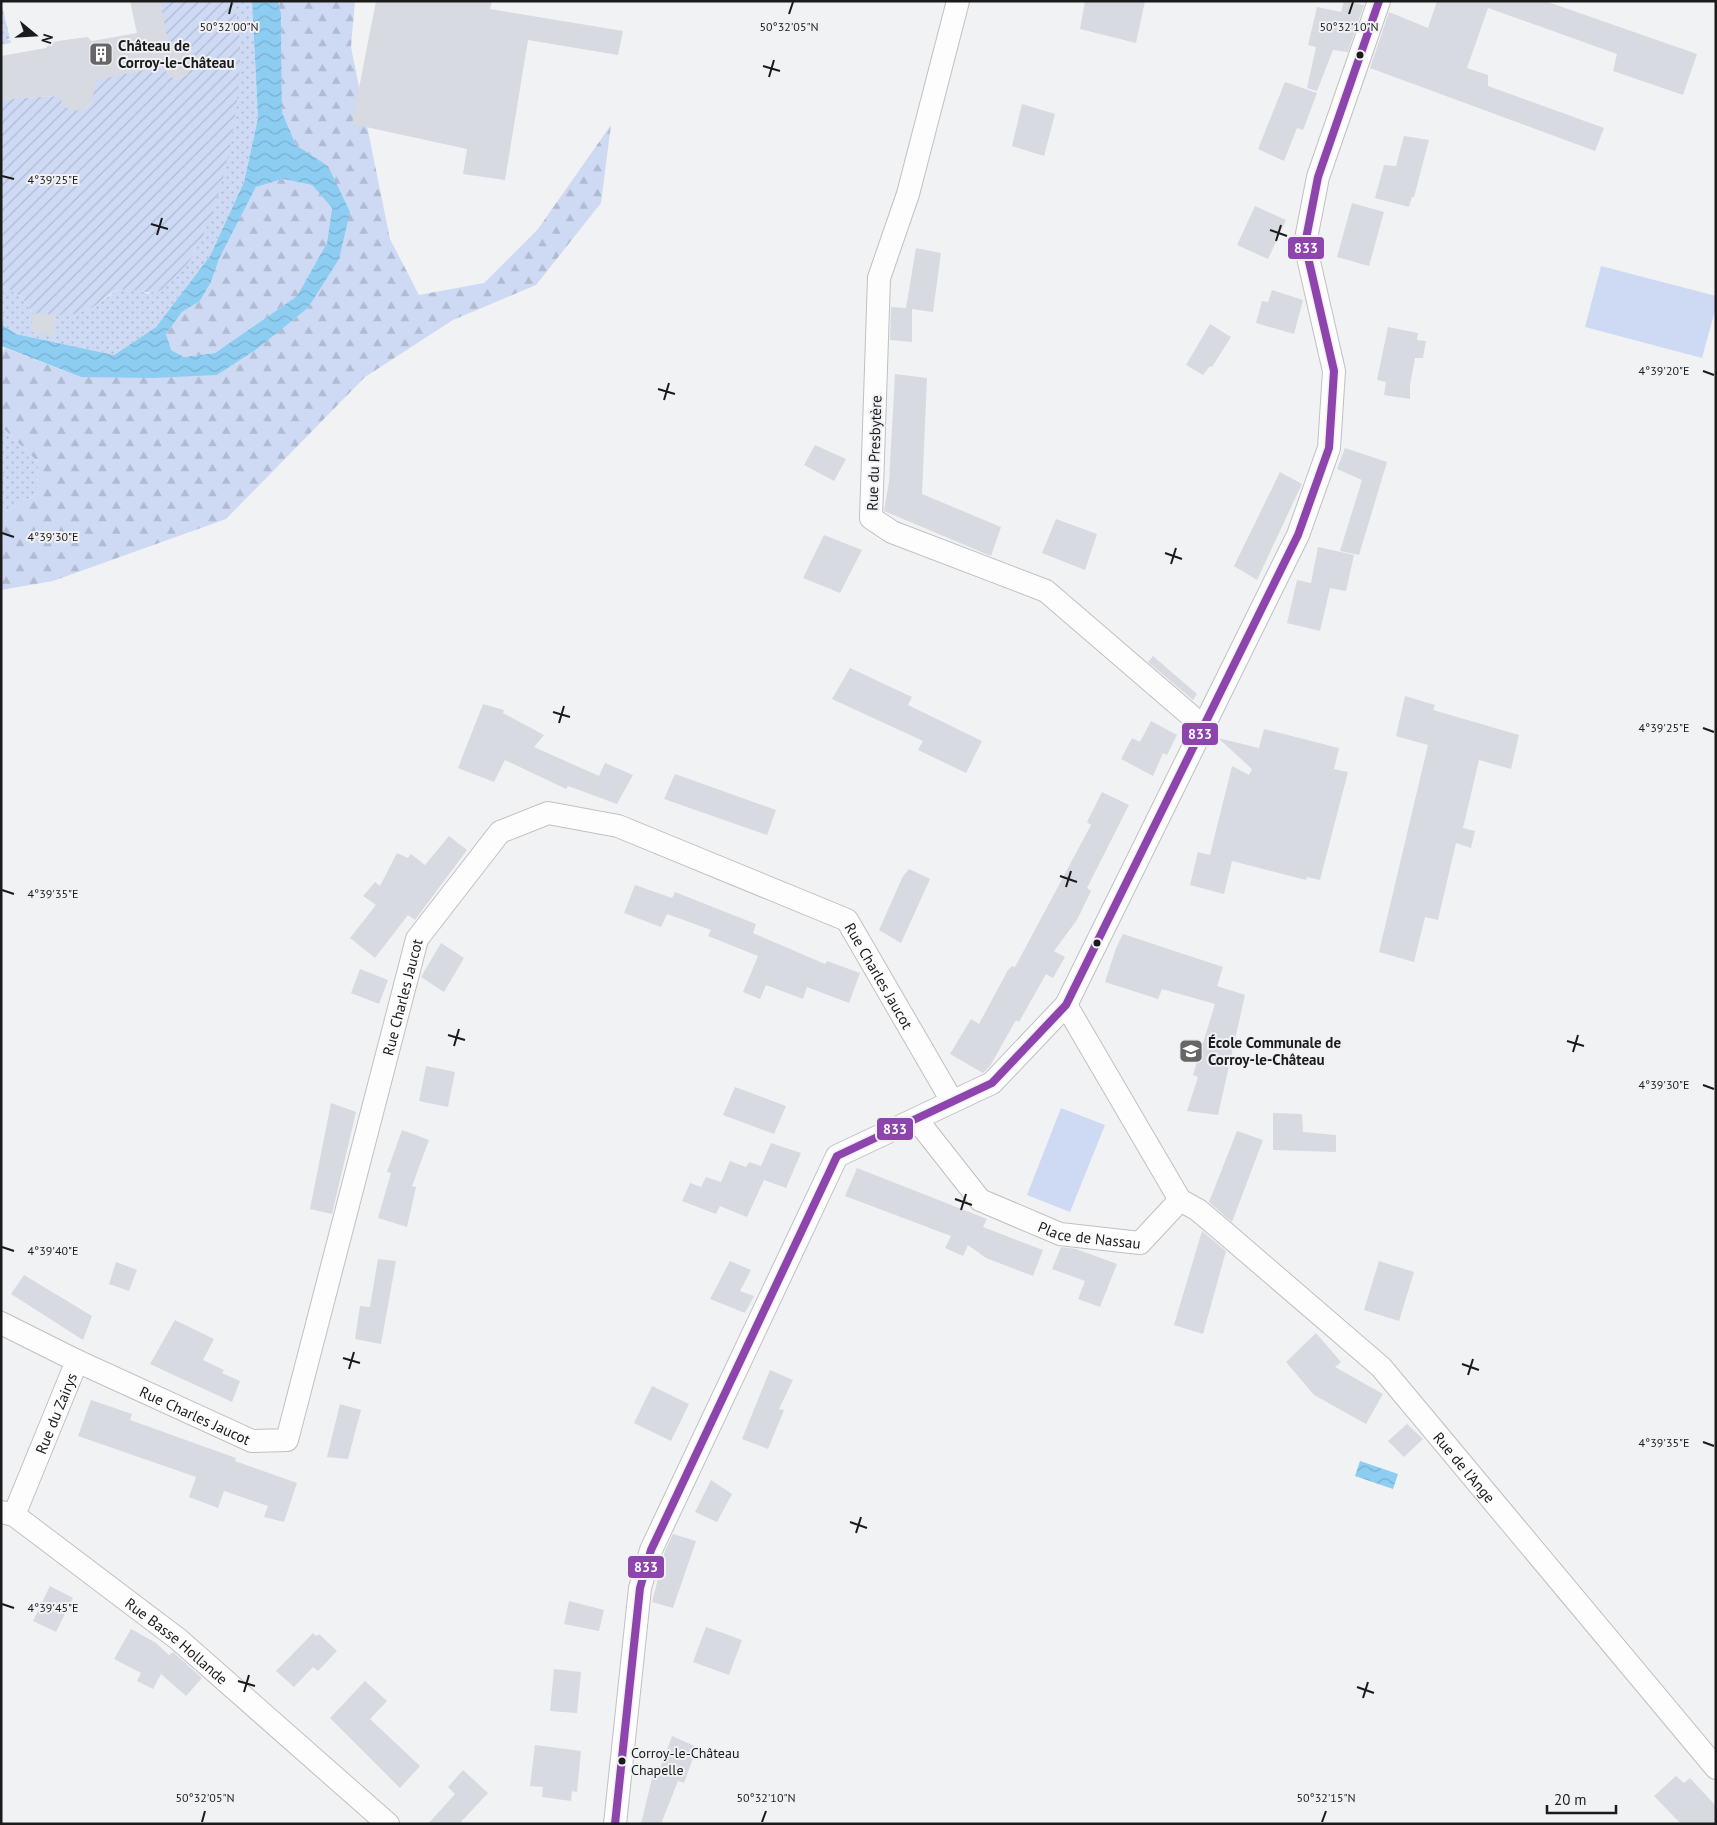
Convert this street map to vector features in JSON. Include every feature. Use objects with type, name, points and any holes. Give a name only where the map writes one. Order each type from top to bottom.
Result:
[{"type":"street","name":"Rue du Presbytère","points":[[958,1],[908,194],[879,278],[871,518],[892,532],[1046,591],[1204,727]]},
{"type":"street","points":[[615,1824],[640,1588],[651,1550],[838,1156],[917,1120],[952,1101],[992,1084],[1066,1005],[1298,535],[1329,448],[1334,371],[1305,244],[1318,176],[1379,1]]},
{"type":"street","name":"Rue Charles Jaucot","points":[[77,1361],[252,1441],[287,1440],[417,939],[500,832],[548,814],[618,826],[847,920],[952,1101]]},
{"type":"street","points":[[1066,1005],[1180,1200]]},
{"type":"street","name":"Place de Nassau","points":[[917,1120],[980,1200],[1060,1234],[1140,1243],[1180,1200]]},
{"type":"street","name":"Rue de l'Ange","points":[[1180,1200],[1198,1210],[1381,1367],[1716,1768]]},
{"type":"street","name":"Rue du Zairys","points":[[1,1323],[77,1361],[8,1513]]},
{"type":"street","name":"Rue Basse Hollande","points":[[8,1513],[178,1639],[388,1824]]},
{"type":"green space","points":[[1,1],[11,43],[1,45]]},
{"type":"green space","points":[[160,1],[234,1],[240,46],[236,105],[224,176],[213,210],[200,241],[185,268],[160,291],[116,291],[88,310],[72,314],[32,313],[22,297],[1,285],[1,99],[58,96],[85,109],[91,103],[93,80],[164,66],[169,76],[177,79],[187,75],[194,60],[184,50],[177,48],[169,50]]},
{"type":"green space","points":[[234,1],[252,1],[258,118],[244,182],[210,256],[156,327],[114,355],[16,334],[1,324],[1,285],[22,297],[32,313],[94,307],[114,292],[128,287],[149,294],[240,45]]},
{"type":"green space","points":[[278,1],[355,1],[351,47],[390,239],[419,295],[484,283],[538,229],[611,125],[601,203],[536,285],[453,320],[365,377],[226,519],[53,581],[1,590],[1,514],[37,494],[38,462],[1,426],[1,356],[5,348],[81,377],[217,375],[257,349],[308,308],[338,259],[328,166],[296,145],[282,112],[281,13]]},
{"type":"green space","points":[[283,179],[312,185],[332,208],[327,243],[297,296],[215,353],[184,357],[170,350],[166,334],[182,312],[200,301],[256,187]]},
{"type":"green space","points":[[1601,266],[1716,296],[1716,307],[1702,358],[1585,327]]},
{"type":"green space","points":[[1,426],[38,462],[37,494],[1,514]]},
{"type":"green space","points":[[1061,1108],[1105,1125],[1070,1212],[1027,1195]]},
{"type":"water","points":[[252,1],[278,1],[281,13],[282,112],[296,145],[328,166],[350,212],[339,259],[308,308],[257,349],[217,375],[153,378],[81,377],[1,346],[1,324],[16,334],[114,355],[156,327],[210,256],[244,182],[258,118]],"holes":[[[283,179],[312,185],[332,208],[327,243],[297,296],[215,353],[184,357],[171,350],[166,334],[182,312],[200,301],[256,187]]]},
{"type":"water","points":[[1360,1461],[1398,1474],[1393,1489],[1355,1476]]},
{"type":"building","name":"Château de Corroy-le-Château","points":[[130,1],[160,1],[169,47],[187,51],[194,60],[187,75],[177,79],[169,76],[162,66],[97,80],[91,103],[85,109],[74,111],[65,107],[58,96],[1,99],[1,56],[46,48],[51,42],[87,37],[92,41],[137,33]]},
{"type":"building","points":[[376,1],[492,1],[490,9],[623,31],[618,55],[528,40],[505,180],[463,174],[467,149],[352,124]]},
{"type":"building","points":[[1085,1],[1145,1],[1136,43],[1080,29]]},
{"type":"building","points":[[1344,1],[1364,5],[1348,52],[1333,50],[1317,91],[1307,88],[1316,47],[1308,45],[1317,7],[1341,12]]},
{"type":"building","points":[[1437,1],[1545,1],[1697,54],[1683,95],[1613,71],[1617,54],[1488,8],[1467,68],[1488,75],[1488,86],[1604,128],[1595,151],[1370,68],[1389,12],[1428,28]]},
{"type":"building","points":[[1285,82],[1317,93],[1303,130],[1297,128],[1284,161],[1258,149]]},
{"type":"building","points":[[1022,104],[1055,114],[1044,156],[1012,146]]},
{"type":"building","points":[[1404,136],[1429,140],[1414,197],[1412,197],[1409,207],[1375,198],[1384,165],[1396,166]]},
{"type":"building","points":[[1352,203],[1384,212],[1369,266],[1337,257]]},
{"type":"building","points":[[1255,206],[1286,220],[1268,259],[1237,245]]},
{"type":"building","points":[[916,248],[941,253],[933,312],[912,309],[912,342],[890,340],[891,307],[906,308]]},
{"type":"building","points":[[1272,290],[1303,300],[1294,334],[1256,323],[1262,301],[1268,302]]},
{"type":"building","points":[[33,314],[56,315],[54,335],[31,332]]},
{"type":"building","points":[[1210,324],[1231,337],[1212,367],[1210,366],[1203,375],[1186,365]]},
{"type":"building","points":[[1388,327],[1418,333],[1417,340],[1426,341],[1423,358],[1415,358],[1410,385],[1410,399],[1384,395],[1386,382],[1377,380]]},
{"type":"building","points":[[895,374],[927,378],[922,494],[1001,527],[991,556],[884,511],[889,482]]},
{"type":"building","points":[[815,445],[846,459],[834,481],[804,465]]},
{"type":"building","points":[[1345,448],[1387,462],[1359,555],[1340,551],[1362,480],[1337,469]]},
{"type":"building","points":[[1280,472],[1302,484],[1257,580],[1234,566]]},
{"type":"building","points":[[1056,519],[1097,534],[1085,570],[1042,553]]},
{"type":"building","points":[[824,535],[862,550],[840,593],[803,578]]},
{"type":"building","points":[[1318,547],[1354,555],[1346,591],[1330,588],[1320,631],[1287,623],[1297,580],[1311,583]]},
{"type":"building","points":[[1153,656],[1197,694],[1193,700],[1148,662]]},
{"type":"building","points":[[850,668],[912,697],[908,705],[982,741],[966,773],[918,750],[923,741],[832,699]]},
{"type":"building","points":[[1405,696],[1435,705],[1433,710],[1519,735],[1511,769],[1479,760],[1463,828],[1475,831],[1471,848],[1456,843],[1438,920],[1425,917],[1414,962],[1379,952],[1428,745],[1396,736]]},
{"type":"building","points":[[483,704],[504,710],[503,713],[544,735],[534,747],[599,776],[605,763],[633,775],[617,804],[568,786],[566,789],[505,760],[494,782],[458,768]]},
{"type":"building","points":[[1151,721],[1177,735],[1167,755],[1163,753],[1153,776],[1121,759],[1132,738],[1140,742]]},
{"type":"building","points":[[1264,729],[1339,748],[1334,769],[1348,772],[1320,880],[1307,877],[1306,880],[1232,861],[1224,894],[1190,885],[1198,852],[1210,855],[1232,766],[1249,775],[1252,769],[1218,738],[1259,748]]},
{"type":"building","points":[[675,774],[776,810],[767,835],[664,799]]},
{"type":"building","points":[[1102,792],[1129,805],[1087,888],[1091,891],[1077,920],[1054,951],[1065,957],[1053,978],[1046,974],[1019,1022],[1016,1020],[990,1066],[983,1073],[950,1054],[971,1019],[979,1024],[1008,970],[1012,966],[1015,967],[1091,825],[1087,822]]},
{"type":"building","points":[[449,836],[467,850],[415,920],[408,915],[375,958],[350,938],[376,905],[363,896],[375,882],[380,886],[397,853],[408,858],[411,854],[425,865]]},
{"type":"building","points":[[909,869],[930,879],[901,943],[879,930],[903,876]]},
{"type":"building","points":[[635,885],[672,898],[675,892],[756,924],[753,933],[825,964],[827,961],[860,973],[849,1003],[807,987],[803,999],[766,985],[760,999],[743,992],[758,956],[708,936],[711,930],[667,914],[661,927],[624,913]]},
{"type":"building","points":[[1123,934],[1223,967],[1217,986],[1245,995],[1218,1115],[1187,1111],[1198,1077],[1193,1075],[1215,1004],[1162,989],[1158,999],[1105,982],[1116,948]]},
{"type":"building","points":[[441,943],[464,958],[444,992],[421,977]]},
{"type":"building","points":[[360,969],[388,980],[379,1004],[351,993]]},
{"type":"building","points":[[426,1066],[455,1072],[448,1107],[419,1101]]},
{"type":"building","points":[[735,1087],[786,1106],[774,1134],[723,1115]]},
{"type":"building","points":[[331,1103],[356,1112],[332,1214],[310,1209]]},
{"type":"building","points":[[1273,1113],[1302,1114],[1303,1132],[1336,1135],[1336,1152],[1273,1150]]},
{"type":"building","points":[[402,1130],[429,1140],[412,1186],[416,1187],[407,1227],[378,1218],[391,1173],[387,1172]]},
{"type":"building","points":[[1237,1131],[1263,1140],[1232,1222],[1209,1202]]},
{"type":"building","points":[[771,1143],[801,1153],[786,1188],[764,1180],[747,1217],[720,1206],[716,1214],[682,1201],[690,1183],[701,1187],[706,1177],[721,1182],[730,1161],[746,1167],[749,1162],[761,1166]]},
{"type":"building","points":[[857,1168],[987,1219],[983,1227],[1043,1250],[1033,1276],[986,1258],[968,1245],[963,1256],[945,1248],[951,1236],[845,1196]]},
{"type":"building","points":[[1202,1231],[1226,1251],[1203,1334],[1174,1325]]},
{"type":"building","points":[[1061,1247],[1076,1249],[1117,1264],[1100,1307],[1078,1299],[1085,1281],[1052,1269]]},
{"type":"building","points":[[378,1259],[396,1261],[381,1344],[355,1339],[360,1306],[370,1307]]},
{"type":"building","points":[[730,1261],[751,1270],[740,1291],[754,1296],[745,1313],[710,1299]]},
{"type":"building","points":[[1379,1261],[1414,1272],[1399,1321],[1364,1310]]},
{"type":"building","points":[[116,1262],[137,1270],[129,1291],[109,1284]]},
{"type":"building","points":[[24,1275],[92,1316],[83,1340],[11,1294]]},
{"type":"building","points":[[175,1320],[214,1339],[203,1360],[224,1370],[222,1373],[240,1381],[232,1402],[150,1364]]},
{"type":"building","points":[[1316,1333],[1341,1362],[1335,1367],[1383,1394],[1366,1424],[1314,1395],[1286,1362]]},
{"type":"building","points":[[770,1370],[793,1380],[779,1409],[784,1410],[768,1449],[742,1439]]},
{"type":"building","points":[[652,1386],[689,1404],[671,1441],[634,1423]]},
{"type":"building","points":[[91,1400],[132,1414],[130,1420],[236,1458],[235,1461],[297,1483],[284,1522],[264,1517],[268,1506],[224,1491],[218,1508],[189,1497],[196,1477],[78,1436]]},
{"type":"building","points":[[340,1404],[361,1410],[348,1459],[327,1457]]},
{"type":"building","points":[[1407,1424],[1423,1439],[1404,1457],[1388,1441]]},
{"type":"building","points":[[711,1480],[732,1494],[717,1522],[695,1512]]},
{"type":"building","points":[[673,1534],[696,1541],[673,1608],[652,1602],[665,1551]]},
{"type":"building","points":[[50,1586],[73,1598],[56,1632],[33,1621]]},
{"type":"building","points":[[569,1601],[604,1610],[599,1631],[564,1624]]},
{"type":"building","points":[[706,1627],[742,1640],[729,1675],[693,1662]]},
{"type":"building","points":[[131,1629],[156,1643],[169,1655],[173,1652],[202,1678],[186,1696],[161,1674],[153,1689],[137,1681],[141,1673],[114,1659]]},
{"type":"building","points":[[313,1633],[316,1636],[319,1634],[337,1651],[318,1671],[313,1667],[294,1687],[276,1671]]},
{"type":"building","points":[[554,1669],[581,1672],[577,1713],[550,1711]]},
{"type":"building","points":[[365,1681],[387,1701],[370,1719],[420,1766],[400,1788],[330,1718]]},
{"type":"building","points":[[672,1736],[697,1747],[684,1783],[678,1781],[661,1824],[641,1824],[654,1770],[659,1771]]},
{"type":"building","points":[[535,1745],[581,1751],[577,1792],[572,1791],[571,1801],[542,1797],[543,1787],[530,1786]]},
{"type":"building","points":[[463,1770],[488,1793],[459,1824],[428,1824],[455,1794],[448,1787]]},
{"type":"building","points":[[1676,1776],[1684,1783],[1690,1778],[1716,1806],[1716,1824],[1681,1824],[1654,1796]]},
{"type":"transit line","name":"833","points":[[615,1824],[640,1588],[651,1550],[837,1156],[992,1083],[1066,1005],[1298,535],[1329,448],[1334,371],[1305,244],[1318,177],[1379,1]]},
{"type":"place","name":"Château de Corroy-le-Château","points":[[101,54]]},
{"type":"place","name":"École Communale de Corroy-le-Château","points":[[1191,1051]]},
{"type":"place","name":"Corroy-le-Château Chapelle","points":[[622,1761]]}]
